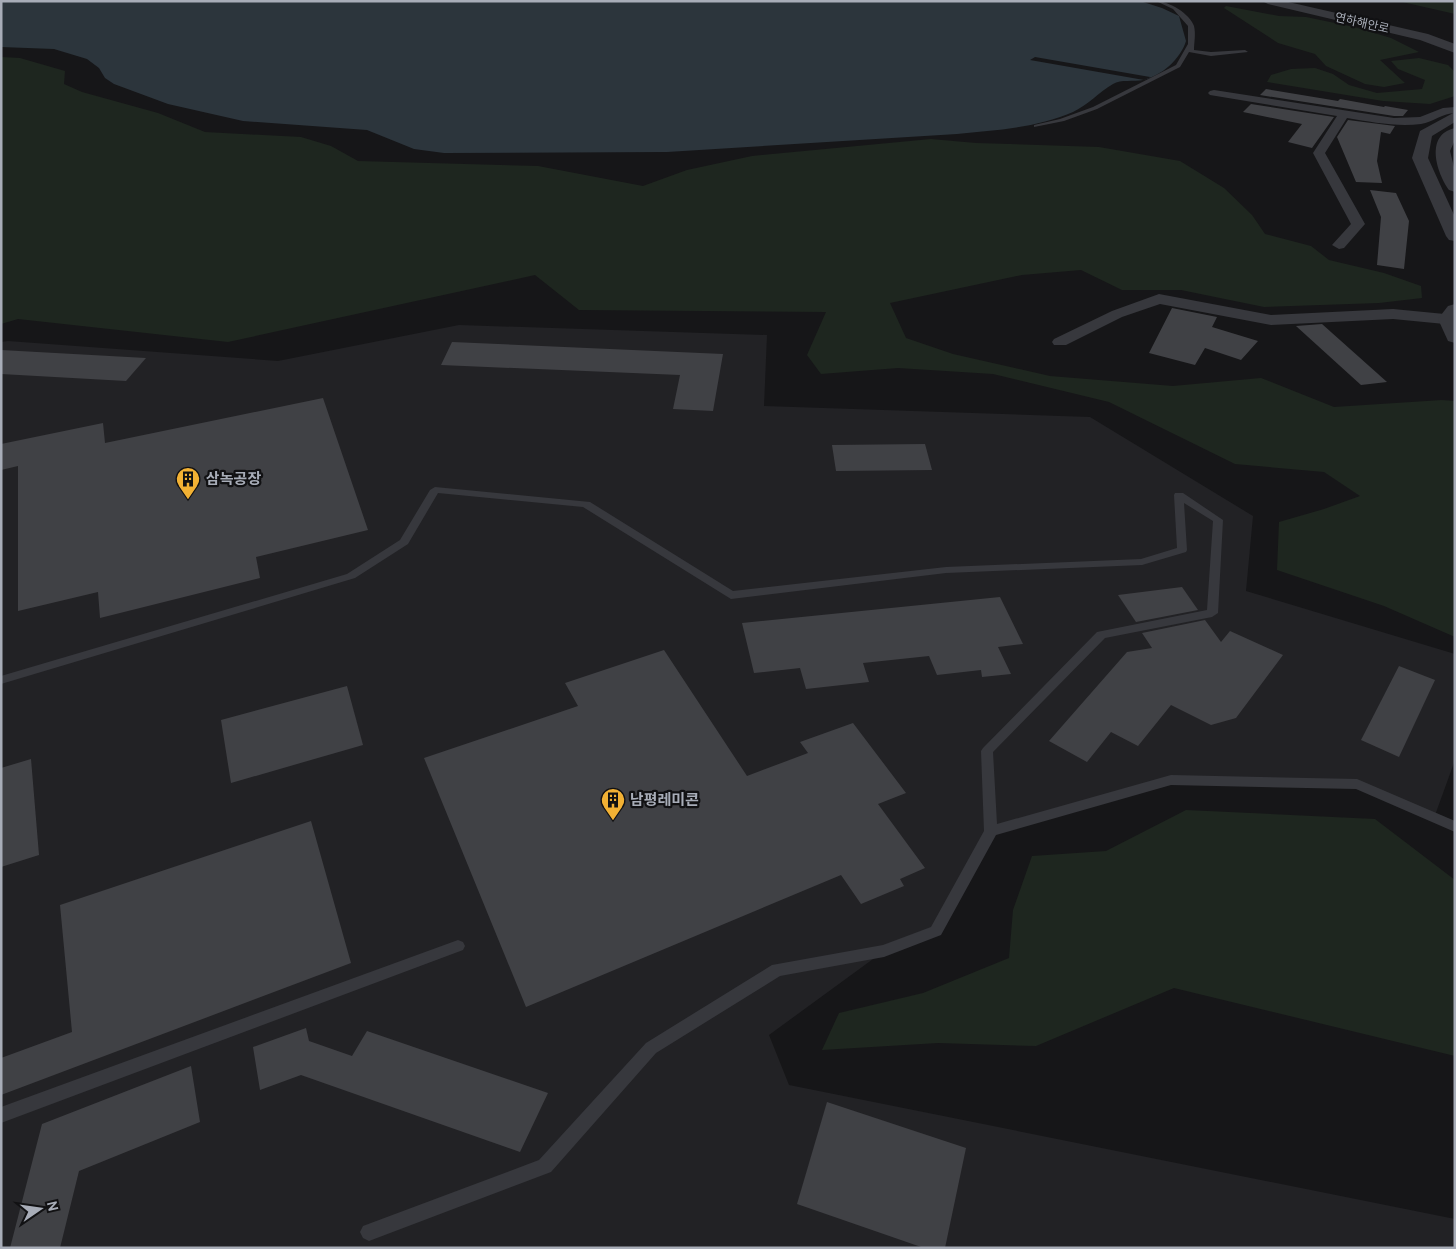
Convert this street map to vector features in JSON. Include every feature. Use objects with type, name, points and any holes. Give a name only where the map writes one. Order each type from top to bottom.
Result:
[{"type":"street","name":"연하해안로","points":[[1268,1],[1424,37],[1455,50]]},
{"type":"street","name":"연하해안로","points":[[1287,1],[1413,30],[1455,43]]},
{"type":"street","points":[[1214,93],[1284,108],[1344,114],[1394,122],[1422,120],[1447,110],[1455,110]]},
{"type":"street","points":[[1339,245],[1358,224],[1318,153],[1344,114]]},
{"type":"street","points":[[1455,116],[1425,134],[1420,158],[1455,236]]},
{"type":"street","points":[[1455,132],[1446,138],[1442,150],[1444,163],[1455,187]]},
{"type":"street","points":[[1060,342],[1118,314],[1158,299],[1271,320],[1393,314],[1453,322]]},
{"type":"lane","points":[[1158,1],[1175,8],[1191,26],[1191,51],[1211,54],[1245,52]]},
{"type":"lane","points":[[1036,126],[1062,120],[1095,108],[1178,66],[1192,42]]},
{"type":"lane","points":[[1,680],[351,576],[404,542],[435,490],[586,504],[730,595],[946,570],[1142,562],[1182,550],[1179,496],[1218,520],[1212,613],[1101,636],[987,752],[991,831],[936,931],[884,951],[777,970],[651,1048],[545,1166],[369,1232]]},
{"type":"lane","points":[[991,831],[1172,780],[1357,784],[1455,827]]},
{"type":"lane","points":[[1,1115],[458,946]]},
{"type":"shaded area","points":[[1,1],[1140,1],[1179,16],[1186,41],[1175,60],[1157,75],[1143,80],[1116,82],[1073,112],[1045,122],[1016,128],[957,134],[667,152],[444,153],[414,149],[367,130],[243,121],[168,104],[114,84],[105,78],[99,68],[87,59],[54,49],[1,47]]},
{"type":"shaded area","points":[[1398,1],[1455,1],[1455,14]]},
{"type":"shaded area","points":[[1226,6],[1279,16],[1306,17],[1354,27],[1391,38],[1419,52],[1380,60],[1405,83],[1384,87],[1365,84],[1326,66],[1315,54],[1278,43],[1224,8]]},
{"type":"shaded area","points":[[1,57],[20,58],[65,71],[64,84],[82,92],[158,113],[205,132],[301,137],[331,146],[358,161],[538,166],[643,186],[687,170],[752,156],[931,139],[976,143],[1099,147],[1180,161],[1224,188],[1252,215],[1265,234],[1311,246],[1329,260],[1384,273],[1421,286],[1422,298],[1379,303],[1264,307],[1181,290],[1122,290],[1081,270],[1022,275],[890,303],[906,338],[953,354],[1050,376],[1173,386],[1261,378],[1334,407],[1442,400],[1455,401],[1455,637],[1384,606],[1277,570],[1279,522],[1360,496],[1324,472],[1235,464],[1109,402],[993,374],[898,368],[821,374],[807,355],[826,312],[579,310],[535,275],[228,342],[18,319],[1,324]]},
{"type":"shaded area","points":[[1419,58],[1448,65],[1455,72],[1455,96],[1430,104],[1383,101],[1267,82],[1271,75],[1291,69],[1315,68],[1333,74],[1349,85],[1377,93],[1422,89],[1425,80],[1398,69],[1391,61]]},
{"type":"shaded area","points":[[459,325],[767,335],[764,406],[1090,417],[1253,516],[1246,591],[1455,654],[1455,760],[1434,818],[1357,784],[1171,780],[991,831],[936,931],[884,951],[769,1035],[789,1085],[1455,1219],[1455,1248],[1,1248],[1,342],[278,361]]},
{"type":"shaded area","points":[[1186,810],[1375,819],[1455,880],[1455,1056],[1174,988],[1036,1046],[938,1043],[822,1050],[839,1013],[923,993],[1009,958],[1013,910],[1032,856],[1106,851]]},
{"type":"pier","points":[[1035,57],[1151,77],[1144,80],[1030,60]]},
{"type":"building","points":[[1266,89],[1408,110],[1403,116],[1394,116],[1260,95]]},
{"type":"building","points":[[1251,104],[1334,117],[1312,148],[1288,142],[1302,124],[1243,112]]},
{"type":"building","points":[[1348,120],[1395,126],[1390,134],[1381,132],[1377,161],[1382,183],[1356,182],[1337,137]]},
{"type":"building","points":[[1370,190],[1396,193],[1409,221],[1404,269],[1377,265],[1381,217]]},
{"type":"building","points":[[1172,308],[1217,317],[1212,327],[1258,341],[1241,360],[1205,348],[1195,365],[1149,353]]},
{"type":"building","points":[[1322,324],[1387,382],[1361,385],[1296,326]]},
{"type":"building","points":[[452,342],[723,354],[713,411],[673,409],[680,375],[441,365]]},
{"type":"building","points":[[1,350],[146,358],[126,381],[1,374]]},
{"type":"building","name":"삼녹공장","points":[[323,398],[368,530],[256,557],[260,578],[100,618],[98,592],[18,611],[18,466],[1,470],[1,444],[103,423],[105,443]]},
{"type":"building","points":[[925,444],[932,470],[836,471],[832,445]]},
{"type":"building","points":[[1182,587],[1198,610],[1136,622],[1118,595]]},
{"type":"building","points":[[1000,597],[1023,644],[998,647],[1011,674],[982,677],[981,670],[937,675],[929,656],[863,663],[869,682],[806,689],[800,668],[754,673],[742,623]]},
{"type":"building","points":[[1205,620],[1221,642],[1230,631],[1283,655],[1236,718],[1211,725],[1171,705],[1138,746],[1111,732],[1087,762],[1049,741],[1127,652],[1152,648],[1142,633]]},
{"type":"building","name":"남평레미콘","points":[[664,650],[747,776],[808,753],[800,742],[853,723],[906,793],[878,804],[925,868],[900,879],[904,886],[861,904],[841,875],[526,1007],[424,758],[578,706],[565,683]]},
{"type":"building","points":[[1399,666],[1435,680],[1399,757],[1361,740]]},
{"type":"building","points":[[347,686],[363,745],[231,783],[221,720]]},
{"type":"building","points":[[31,759],[39,855],[1,867],[1,768]]},
{"type":"building","points":[[311,821],[351,963],[1,1095],[1,1058],[72,1032],[60,905]]},
{"type":"building","points":[[306,1028],[309,1041],[352,1056],[367,1031],[548,1093],[520,1152],[301,1075],[260,1090],[253,1047]]},
{"type":"building","points":[[191,1066],[200,1122],[79,1171],[60,1248],[10,1248],[42,1124]]},
{"type":"building","points":[[827,1102],[966,1148],[945,1248],[924,1248],[797,1204]]},
{"type":"place","name":"삼녹공장","points":[[188,500]]},
{"type":"place","name":"남평레미콘","points":[[613,821]]}]
